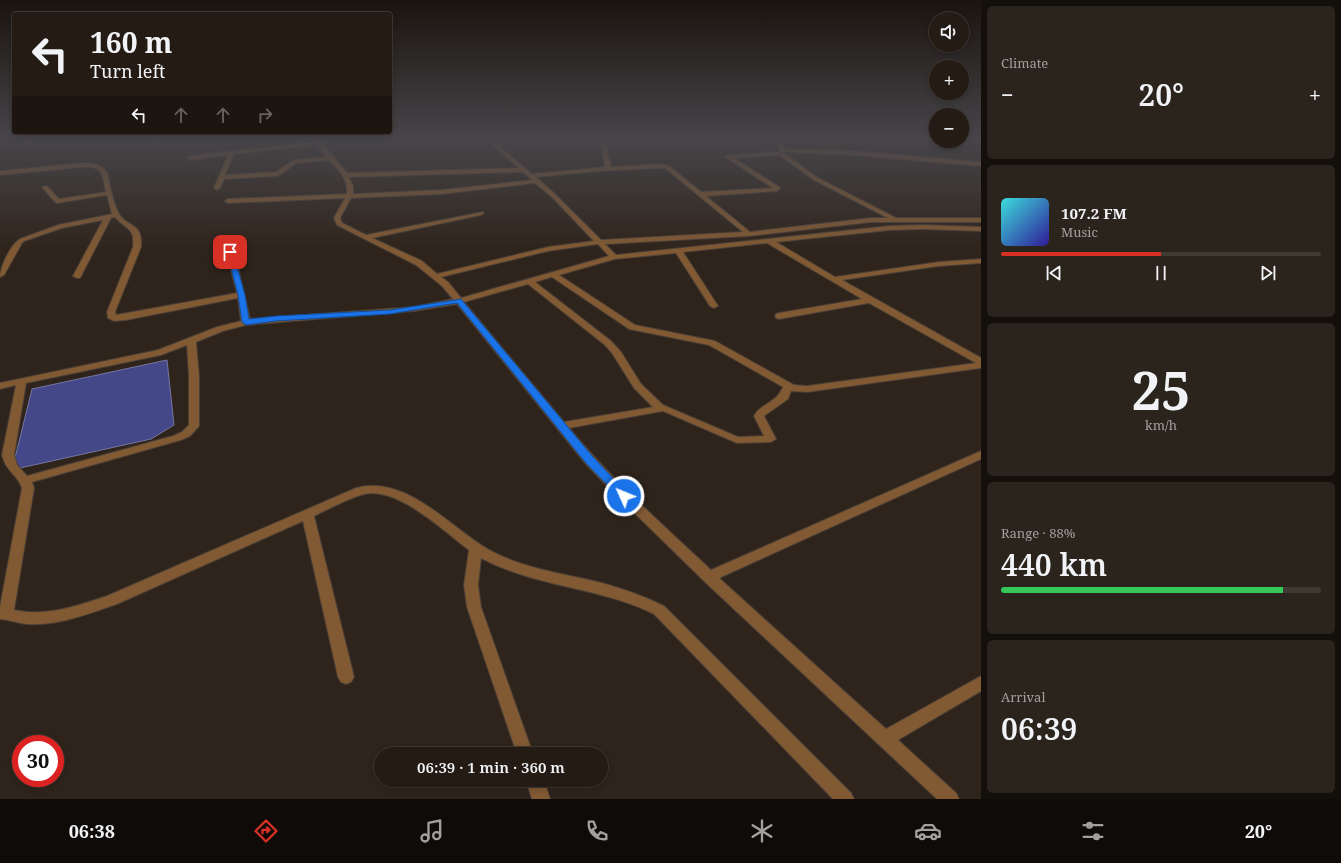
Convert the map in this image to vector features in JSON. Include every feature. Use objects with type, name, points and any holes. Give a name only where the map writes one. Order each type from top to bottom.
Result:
[{"type":"street","points":[[105,176],[117,216],[135,229],[139,237],[137,247],[111,312],[111,316],[114,318],[126,317],[242,302]]},
{"type":"street","points":[[217,188],[222,177],[235,176]]},
{"type":"street","points":[[346,176],[349,185],[349,196],[337,218],[337,221],[342,226],[402,253],[419,263],[436,276],[451,292],[589,460],[614,486],[709,577],[886,738],[950,799]]},
{"type":"street","points":[[531,176],[614,257]]},
{"type":"street","points":[[678,176],[749,234]]},
{"type":"street","points":[[700,194],[775,190],[777,188],[758,176]]},
{"type":"street","points":[[813,176],[895,219]]},
{"type":"street","points":[[228,201],[442,192],[537,182]]},
{"type":"street","points":[[45,188],[57,201],[110,193]]},
{"type":"street","points":[[365,237],[481,214]]},
{"type":"street","points":[[0,275],[19,242],[22,240],[60,226],[117,216]]},
{"type":"street","points":[[77,276],[108,217]]},
{"type":"street","points":[[436,276],[548,249],[749,234],[836,223],[895,219],[981,220]]},
{"type":"street","points":[[0,386],[149,355],[191,341],[220,329],[246,322],[414,309],[451,292],[529,281],[614,257],[890,228],[981,228]]},
{"type":"street","points":[[769,241],[981,362]]},
{"type":"street","points":[[678,251],[714,306]]},
{"type":"street","points":[[230,252],[246,322]]},
{"type":"street","points":[[835,279],[946,264],[981,261]]},
{"type":"street","points":[[553,274],[632,327],[712,343],[788,386],[807,389],[981,365]]},
{"type":"street","points":[[529,281],[608,343],[616,352],[637,386],[660,408]]},
{"type":"street","points":[[779,316],[870,300]]},
{"type":"street","points":[[26,480],[177,438],[191,430],[194,426],[195,411],[191,341]]},
{"type":"street","points":[[22,381],[8,455],[11,467],[26,480],[28,488],[3,613],[27,618],[50,617],[77,611],[112,600],[360,491],[373,489],[385,490],[418,505],[476,549],[500,561],[530,572],[626,596],[648,604],[659,610],[845,799]]},
{"type":"street","points":[[562,426],[660,408],[667,409],[737,440],[768,439],[771,438],[759,416],[784,397],[788,386]]},
{"type":"street","points":[[709,577],[877,504],[981,455]]},
{"type":"street","points":[[307,513],[346,678]]},
{"type":"street","points":[[476,549],[471,585],[474,606],[523,747]]},
{"type":"street","points":[[886,738],[981,683]]},
{"type":"street","points":[[537,787],[541,799]]},
{"type":"shaded area","points":[[167,360],[174,425],[151,439],[20,468],[13,466],[32,389]]},
{"type":"route","points":[[230,252],[246,322],[390,312],[458,301],[556,418],[589,460],[624,496]]}]
